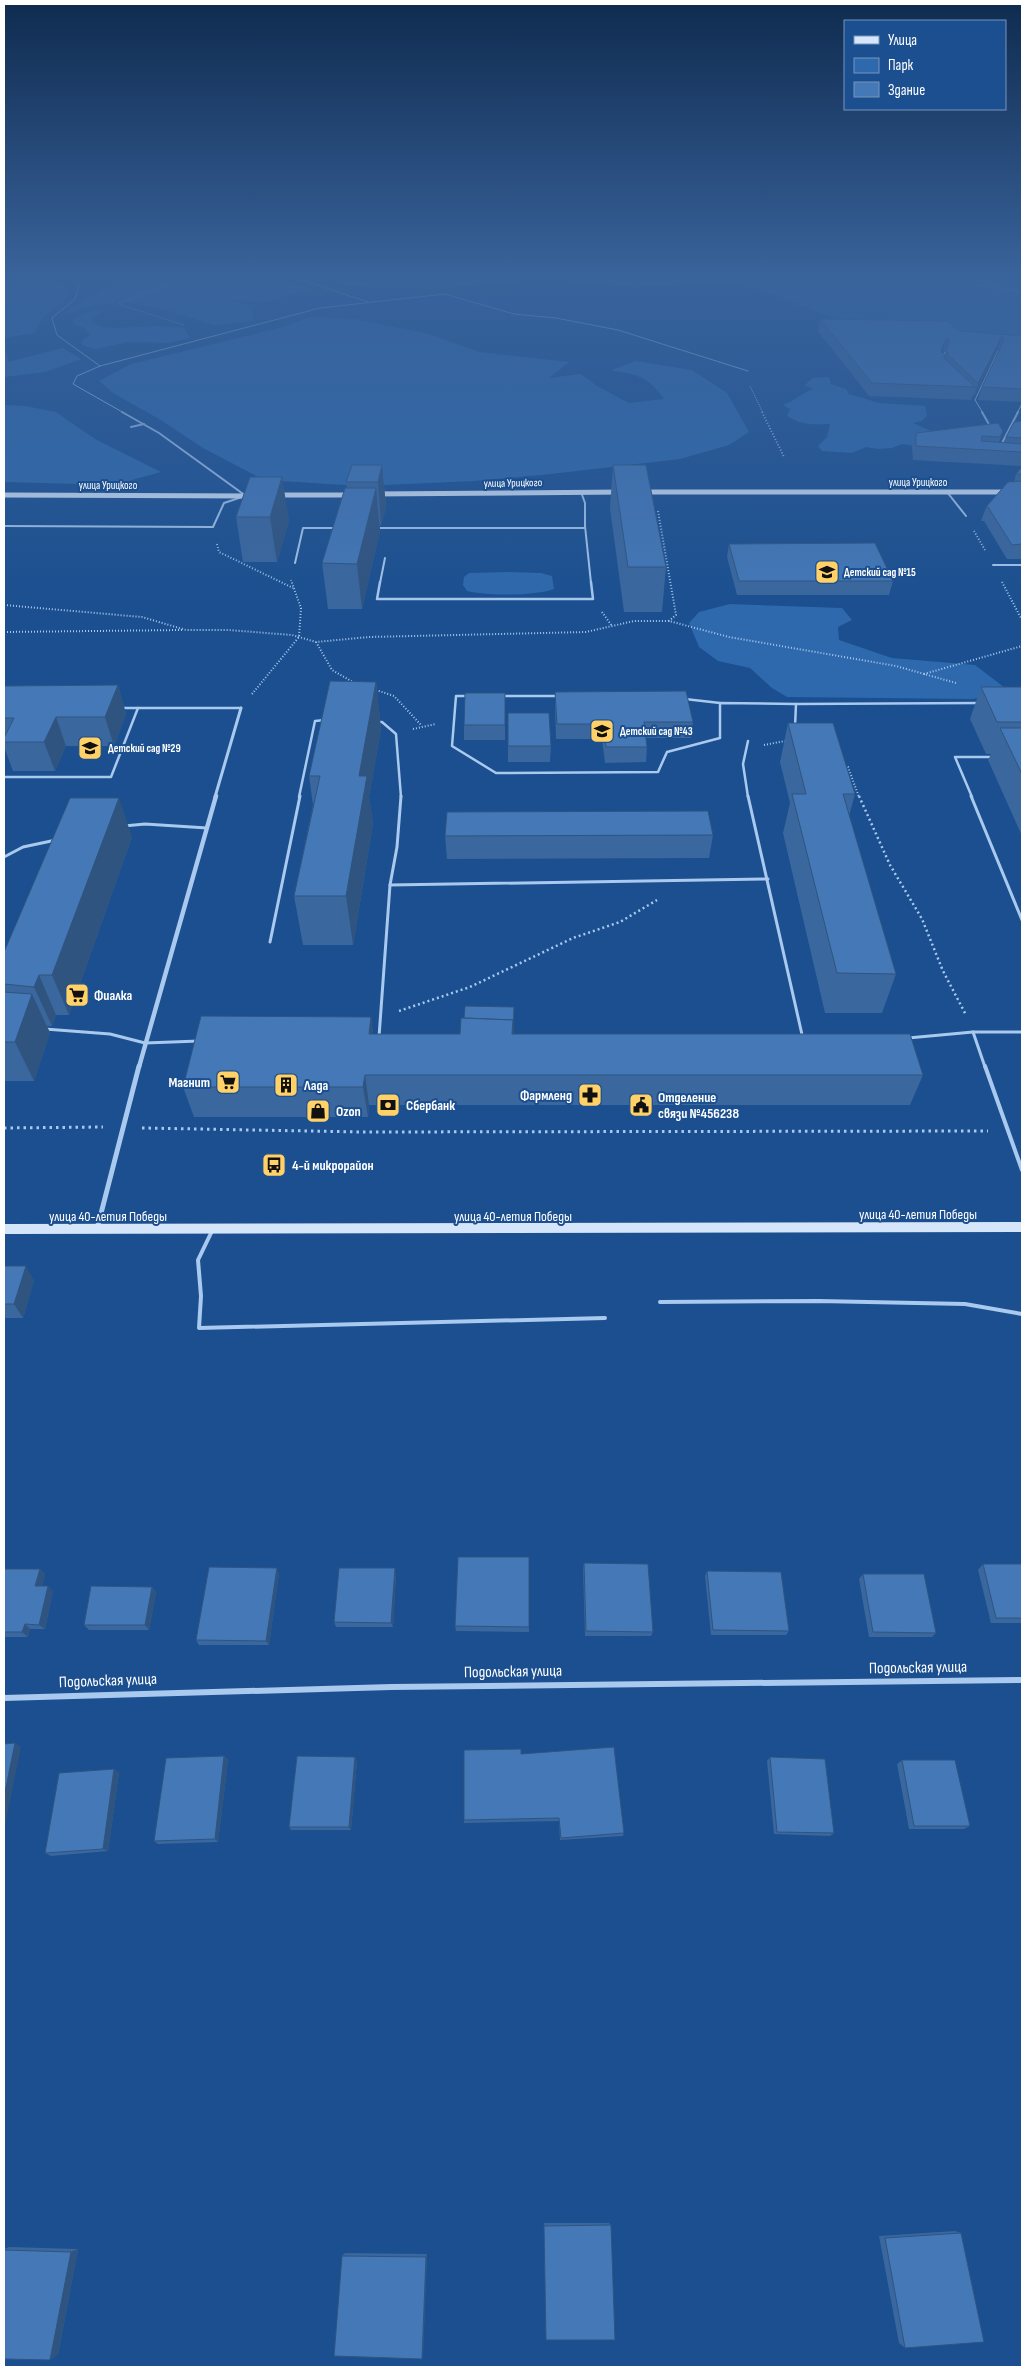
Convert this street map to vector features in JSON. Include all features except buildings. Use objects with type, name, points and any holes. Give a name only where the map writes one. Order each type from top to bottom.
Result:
[{"type":"street","name":"улица Урицкого","points":[[4,495],[246,496],[581,492],[1022,492]]},
{"type":"street","points":[[96,1229],[145,1043],[241,708]]},
{"type":"street","name":"улица 40-летия Победы","points":[[4,1230],[1022,1227]]},
{"type":"street","name":"Подольская улица","points":[[4,1698],[391,1687],[1022,1680]]},
{"type":"lane","points":[[79,388],[144,424],[246,496]]},
{"type":"lane","points":[[975,400],[981,388]]},
{"type":"lane","points":[[968,394],[975,400],[994,431]]},
{"type":"lane","points":[[999,449],[1022,404]]},
{"type":"lane","points":[[131,426],[144,424]]},
{"type":"lane","points":[[998,438],[1002,445]]},
{"type":"lane","points":[[385,558],[377,599],[593,599],[585,528],[585,503],[581,492]]},
{"type":"lane","points":[[947,492],[966,516]]},
{"type":"lane","points":[[4,526],[213,527],[224,503],[246,496]]},
{"type":"lane","points":[[295,562],[303,528],[342,528]]},
{"type":"lane","points":[[371,528],[585,528]]},
{"type":"lane","points":[[993,565],[1022,565]]},
{"type":"lane","points":[[475,696],[456,696],[452,746],[496,773],[658,772],[667,752],[720,738],[720,703]]},
{"type":"lane","points":[[494,696],[561,696]]},
{"type":"lane","points":[[683,699],[720,703],[983,703]]},
{"type":"lane","points":[[796,704],[796,736]]},
{"type":"lane","points":[[119,708],[241,708]]},
{"type":"lane","points":[[4,777],[111,777],[138,708]]},
{"type":"lane","points":[[270,942],[315,721],[333,720]]},
{"type":"lane","points":[[374,721],[382,722],[396,734],[401,792],[397,847],[390,885],[379,1037]]},
{"type":"lane","points":[[748,741],[743,764],[750,813],[768,879],[804,1042],[794,1043]]},
{"type":"lane","points":[[998,757],[955,757],[1022,920]]},
{"type":"lane","points":[[118,827],[145,824],[207,828]]},
{"type":"lane","points":[[4,857],[23,847],[57,840]]},
{"type":"lane","points":[[390,885],[768,879]]},
{"type":"lane","points":[[42,1029],[110,1034],[145,1043],[204,1041]]},
{"type":"lane","points":[[973,1032],[1022,1170]]},
{"type":"lane","points":[[898,1038],[973,1032],[1022,1032]]},
{"type":"lane","points":[[370,1037],[389,1038]]},
{"type":"lane","points":[[212,1230],[198,1260],[201,1296],[199,1328],[605,1318]]},
{"type":"lane","points":[[660,1302],[819,1301],[965,1304],[1022,1314]]},
{"type":"path","points":[[751,388],[784,457]]},
{"type":"path","points":[[657,503],[676,615],[669,621]]},
{"type":"path","points":[[213,527],[219,552],[293,588]]},
{"type":"path","points":[[241,708],[300,637],[301,608],[290,581],[295,562]]},
{"type":"path","points":[[4,605],[142,617],[186,630]]},
{"type":"path","points":[[4,632],[228,630],[300,637],[316,642],[369,636],[586,632],[634,621],[669,621],[729,637],[896,666],[958,684]]},
{"type":"path","points":[[316,642],[332,670],[358,684]]},
{"type":"path","points":[[923,674],[1022,646]]},
{"type":"path","points":[[366,687],[394,696],[422,726]]},
{"type":"path","points":[[396,734],[422,726],[454,724]]},
{"type":"path","points":[[747,747],[782,743],[796,736]]},
{"type":"path","points":[[840,764],[848,768],[864,810],[890,866],[922,919],[943,971],[973,1032]]},
{"type":"path","points":[[381,1016],[470,987],[572,938],[620,922],[665,896]]},
{"type":"path","points":[[4,1128],[362,1132],[1008,1130]]},
{"type":"green space","points":[[107,388],[600,388],[629,403],[664,399],[655,388],[719,388],[727,393],[749,432],[729,445],[680,459],[474,481],[361,486],[264,480],[203,448],[159,419]]},
{"type":"green space","points":[[810,388],[842,388],[846,389],[849,394],[879,403],[925,406],[927,415],[922,421],[913,423],[938,434],[925,444],[915,446],[902,444],[892,448],[878,449],[866,447],[852,453],[822,451],[818,446],[827,437],[830,424],[802,423],[787,416],[790,409],[783,405],[813,389]]},
{"type":"green space","points":[[4,405],[25,406],[56,412],[95,439],[161,472],[114,485],[4,482]]},
{"type":"green space","points":[[469,573],[541,573],[552,576],[554,589],[523,594],[475,593],[467,591],[463,585],[464,577]]},
{"type":"green space","points":[[730,604],[842,608],[852,620],[838,627],[839,640],[892,658],[975,665],[1013,694],[972,699],[787,697],[772,688],[750,668],[718,661],[699,647],[689,623],[699,612]]},
{"type":"place","name":"Детский сад №15","points":[[827,572]]},
{"type":"place","name":"Детский сад №43","points":[[602,731]]},
{"type":"place","name":"Детский сад №29","points":[[90,748]]},
{"type":"place","name":"Фиалка","points":[[77,995]]},
{"type":"place","name":"Магнит","points":[[228,1082]]},
{"type":"place","name":"Лада","points":[[286,1085]]},
{"type":"place","name":"Фармленд","points":[[590,1095]]},
{"type":"place","name":"Сбербанк","points":[[388,1105]]},
{"type":"place","name":"Отделение связи №456238","points":[[641,1105]]},
{"type":"place","name":"Ozon","points":[[318,1111]]},
{"type":"place","name":"4-й микрорайон","points":[[274,1165]]}]
